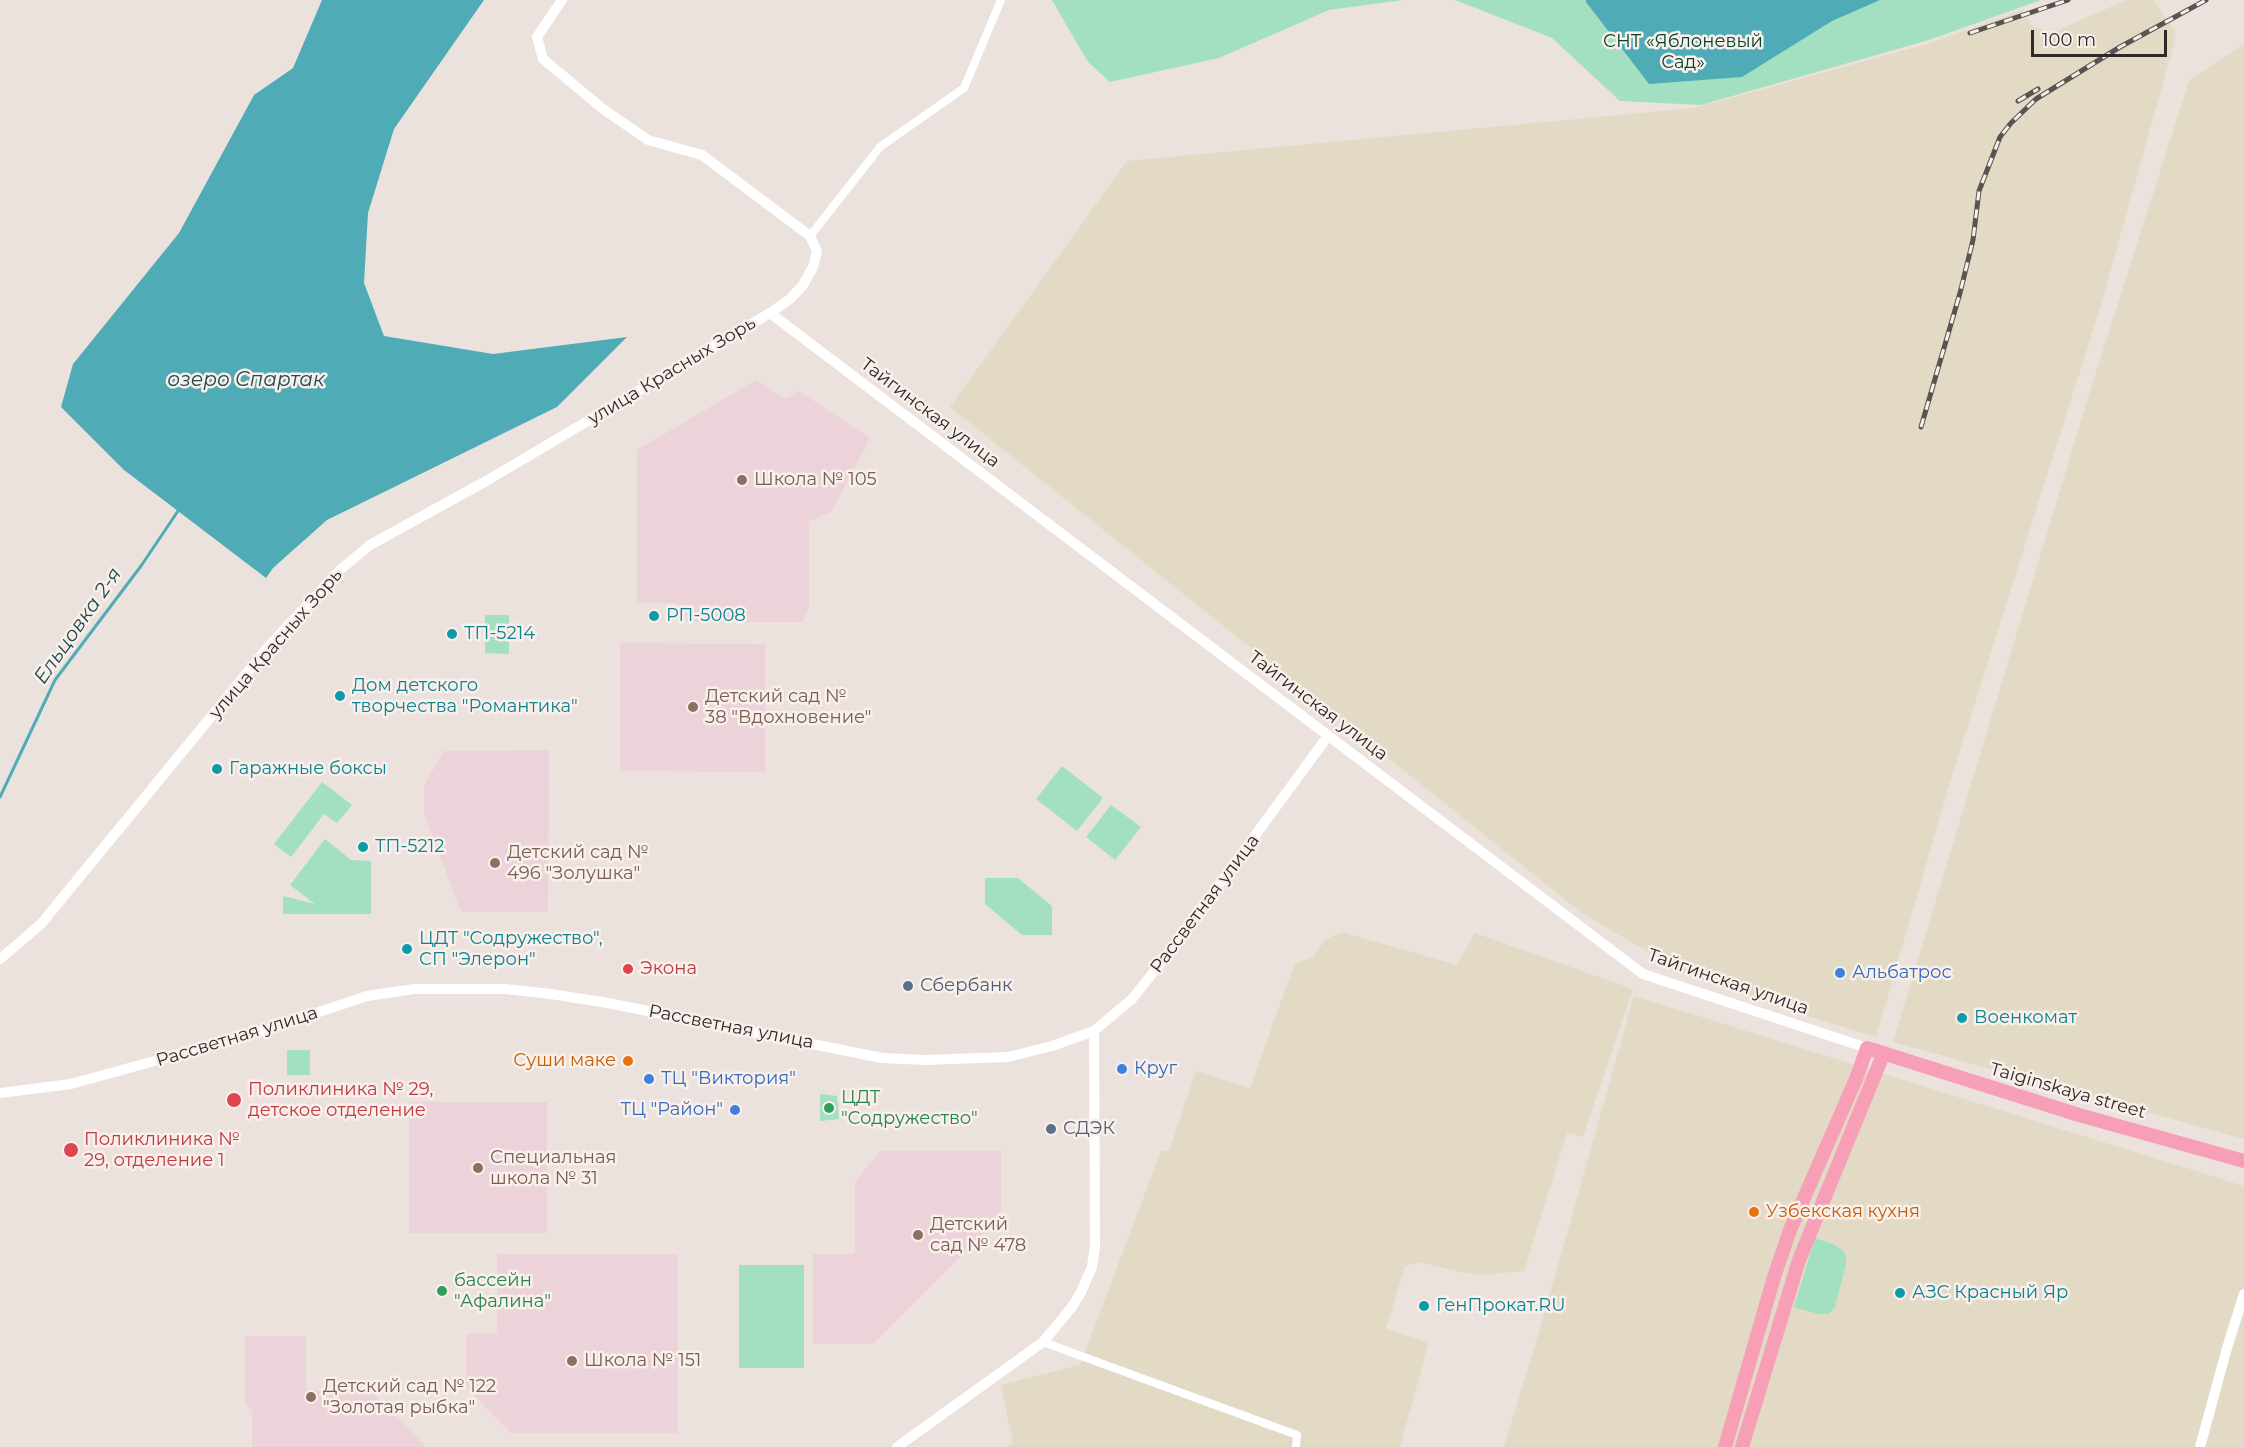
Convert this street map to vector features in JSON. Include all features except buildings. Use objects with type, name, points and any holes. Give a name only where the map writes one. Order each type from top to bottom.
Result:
[{"type":"highway","name":"Тайгинская улица","points":[[1867,1048],[1883,1054]]},
{"type":"highway","points":[[1725,1447],[1774,1277],[1790,1230],[1856,1079],[1867,1048]]},
{"type":"highway","points":[[1742,1447],[1792,1281],[1813,1222],[1883,1054]]},
{"type":"highway","name":"Taiginskaya street","points":[[1883,1054],[2079,1115],[2244,1161]]},
{"type":"highway","points":[[1774,1277],[1792,1281]]},
{"type":"main road","points":[[561,0],[537,38],[543,59],[603,109],[648,140],[702,155],[810,236]]},
{"type":"main road","name":"улица Красных Зорь","points":[[0,959],[41,924],[269,646],[340,570],[370,545],[488,480],[790,299],[803,285],[813,267],[817,251],[810,236]]},
{"type":"main road","name":"Тайгинская улица","points":[[770,313],[1643,974],[1867,1048]]},
{"type":"main road","name":"Рассветная улица","points":[[0,1093],[71,1084],[256,1033],[367,996],[414,989],[505,989],[551,994],[608,1003],[882,1058],[1008,1057],[1052,1046],[1094,1030],[1132,999],[1168,954],[1328,736]]},
{"type":"main road","points":[[897,1447],[1043,1342],[1072,1307],[1081,1292],[1092,1266],[1095,1246],[1094,1030]]},
{"type":"main road","points":[[2200,1447],[2244,1294]]},
{"type":"street","points":[[810,236],[880,147],[964,88],[1001,0]]},
{"type":"street","points":[[1043,1342],[1297,1435],[1296,1447]]},
{"type":"shaded area","points":[[2126,0],[2153,0],[2176,32],[2172,51],[2101,305],[1951,779],[1876,1037],[1771,1005],[1683,972],[1583,914],[950,407],[1127,161],[1694,108],[1927,44],[2023,10],[2032,26],[2052,33]]},
{"type":"shaded area","points":[[2244,44],[2244,1139],[1893,1042],[2090,391],[2189,81]]},
{"type":"shaded area","name":"Школа № 105","points":[[756,380],[786,399],[799,391],[870,438],[832,511],[809,522],[809,606],[803,622],[686,622],[685,611],[678,610],[678,603],[637,603],[637,450]]},
{"type":"shaded area","name":"Детский сад № 38 \"Вдохновение\"","points":[[620,643],[765,644],[765,772],[620,771]]},
{"type":"shaded area","name":"Детский сад № 496 \"Золушка\"","points":[[549,750],[548,912],[461,912],[424,813],[424,785],[444,751]]},
{"type":"shaded area","points":[[1341,932],[1457,965],[1475,933],[1633,989],[1583,1137],[1567,1133],[1524,1271],[1484,1275],[1418,1262],[1405,1266],[1386,1329],[1429,1342],[1400,1447],[1006,1447],[1013,1443],[1001,1385],[1080,1365],[1161,1151],[1169,1151],[1196,1071],[1250,1088],[1294,965],[1313,957],[1325,940]]},
{"type":"shaded area","points":[[1634,996],[2244,1186],[2244,1447],[1504,1447]]},
{"type":"shaded area","name":"Специальная школа № 31","points":[[409,1102],[547,1102],[547,1233],[409,1233]]},
{"type":"shaded area","name":"Детский сад № 478","points":[[881,1151],[1001,1151],[1001,1216],[873,1344],[813,1344],[813,1254],[855,1254],[855,1181]]},
{"type":"shaded area","name":"Школа № 151","points":[[497,1254],[678,1254],[678,1433],[511,1433],[466,1387],[466,1334],[497,1333]]},
{"type":"shaded area","name":"Детский сад № 122 \"Золотая рыбка\"","points":[[245,1336],[306,1336],[306,1390],[370,1390],[426,1447],[252,1447],[252,1411],[245,1404]]},
{"type":"green space","points":[[1052,0],[1403,0],[1329,10],[1219,58],[1110,82],[1088,62]]},
{"type":"green space","name":"СНТ «Яблоневый Сад»","points":[[1455,0],[2041,0],[1929,40],[1701,105],[1620,101],[1552,38]]},
{"type":"green space","points":[[485,615],[509,615],[509,654],[485,653]]},
{"type":"green space","points":[[1062,766],[1103,798],[1077,831],[1036,799]]},
{"type":"green space","points":[[322,782],[352,805],[337,823],[324,814],[291,857],[274,844]]},
{"type":"green space","points":[[1111,805],[1141,827],[1115,860],[1086,837]]},
{"type":"green space","points":[[325,839],[351,860],[371,861],[371,914],[283,914],[283,896],[315,904],[290,885]]},
{"type":"green space","points":[[985,878],[1018,878],[1052,906],[1052,935],[1022,935],[985,904]]},
{"type":"green space","points":[[287,1050],[310,1050],[310,1075],[287,1075]]},
{"type":"green space","name":"ЦДТ \"Содружество\"","points":[[820,1094],[837,1096],[839,1119],[820,1121]]},
{"type":"green space","points":[[1815,1238],[1835,1245],[1843,1251],[1846,1257],[1835,1307],[1829,1314],[1818,1314],[1794,1307]]},
{"type":"green space","points":[[739,1265],[804,1265],[804,1368],[739,1368]]},
{"type":"water","name":"озеро Спартак","points":[[322,0],[484,0],[394,129],[368,213],[364,283],[384,336],[493,354],[627,337],[557,407],[327,520],[273,568],[266,578],[124,470],[61,407],[73,364],[179,233],[254,95],[293,68]]},
{"type":"water","points":[[1586,0],[1880,0],[1832,21],[1742,77],[1649,84]]},
{"type":"waterway","name":"Ельцовка 2-я","points":[[0,797],[55,680],[141,566],[178,511]]},
{"type":"railway","points":[[1970,33],[2068,0]]},
{"type":"railway","points":[[1921,427],[1960,293],[1973,240],[1979,191],[2000,137],[2036,99],[2120,47],[2206,0]]},
{"type":"railway","points":[[2018,101],[2038,89]]},
{"type":"place","name":"Школа № 105","points":[[742,480]]},
{"type":"place","name":"РП-5008","points":[[654,616]]},
{"type":"place","name":"ТП-5214","points":[[452,634]]},
{"type":"place","name":"Дом детского творчества \"Романтика\"","points":[[340,696]]},
{"type":"place","name":"Детский сад № 38 \"Вдохновение\"","points":[[693,707]]},
{"type":"place","name":"Гаражные боксы","points":[[217,769]]},
{"type":"place","name":"ТП-5212","points":[[363,847]]},
{"type":"place","name":"Детский сад № 496 \"Золушка\"","points":[[495,863]]},
{"type":"place","name":"ЦДТ \"Содружество\", СП \"Элерон\"","points":[[407,949]]},
{"type":"place","name":"Экона","points":[[628,969]]},
{"type":"place","name":"Альбатрос","points":[[1840,973]]},
{"type":"place","name":"Сбербанк","points":[[908,986]]},
{"type":"place","name":"Военкомат","points":[[1962,1018]]},
{"type":"place","name":"Суши маке","points":[[628,1061]]},
{"type":"place","name":"Круг","points":[[1122,1069]]},
{"type":"place","name":"ТЦ \"Виктория\"","points":[[649,1079]]},
{"type":"place","name":"Поликлиника № 29, детское отделение","points":[[234,1100]]},
{"type":"place","name":"ЦДТ \"Содружество\"","points":[[829,1108]]},
{"type":"place","name":"ТЦ \"Район\"","points":[[735,1110]]},
{"type":"place","name":"СДЭК","points":[[1051,1129]]},
{"type":"place","name":"Поликлиника № 29, отделение 1","points":[[71,1150]]},
{"type":"place","name":"Специальная школа № 31","points":[[478,1168]]},
{"type":"place","name":"Узбекская кухня","points":[[1754,1212]]},
{"type":"place","name":"Детский сад № 478","points":[[918,1235]]},
{"type":"place","name":"бассейн \"Афалина\"","points":[[442,1291]]},
{"type":"place","name":"АЗС Красный Яр","points":[[1900,1293]]},
{"type":"place","name":"ГенПрокат.RU","points":[[1424,1306]]},
{"type":"place","name":"Школа № 151","points":[[572,1361]]},
{"type":"place","name":"Детский сад № 122 \"Золотая рыбка\"","points":[[311,1397]]}]
